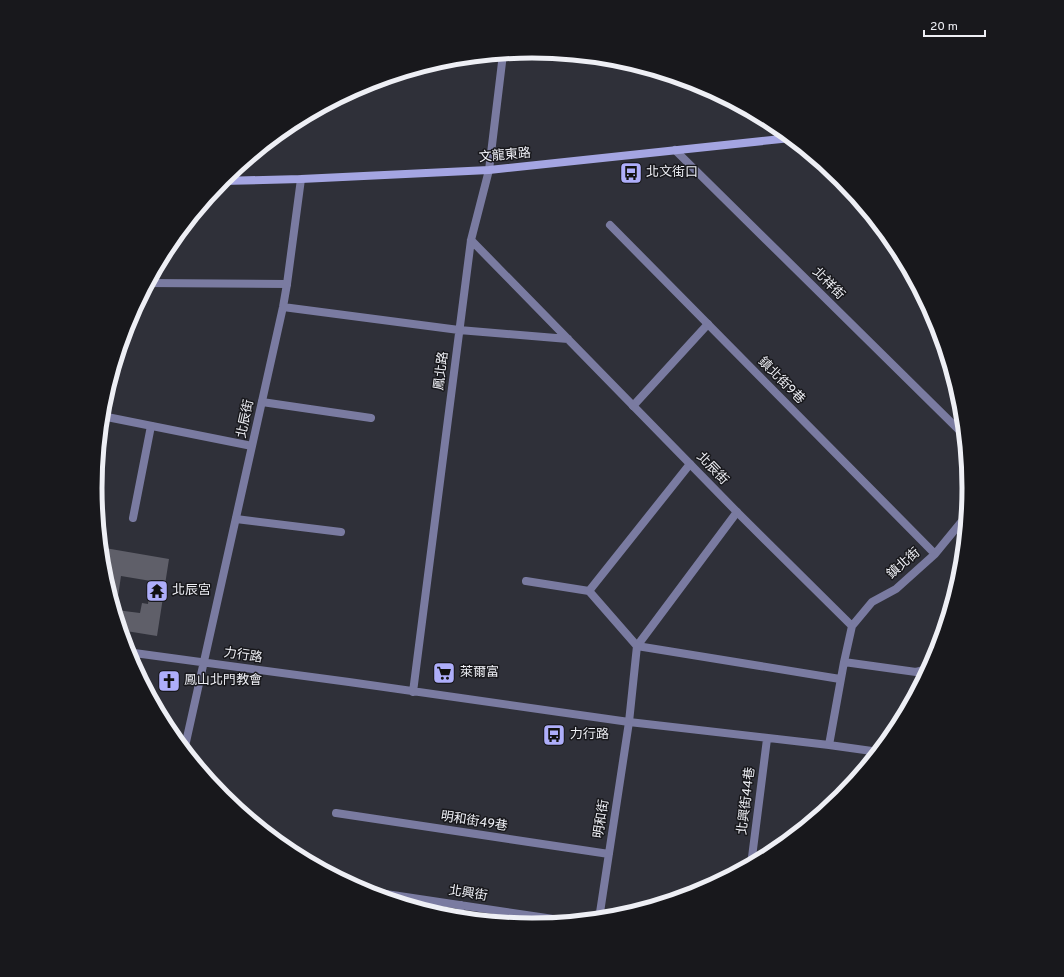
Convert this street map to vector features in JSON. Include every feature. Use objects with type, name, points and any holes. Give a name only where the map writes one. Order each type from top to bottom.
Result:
[{"type":"street","name":"鳳北路","points":[[413,692],[471,240],[489,170],[502,59]]},
{"type":"street","name":"文龍東路","points":[[231,181],[489,170],[782,139]]},
{"type":"street","name":"北祥街","points":[[675,150],[959,430]]},
{"type":"street","name":"北辰街","points":[[185,744],[283,307],[301,179]]},
{"type":"street","name":"鎮北街9巷","points":[[610,225],[934,554]]},
{"type":"street","name":"北辰街","points":[[471,240],[737,512],[852,626]]},
{"type":"street","points":[[154,283],[287,284]]},
{"type":"street","points":[[283,307],[459,330],[568,339]]},
{"type":"street","points":[[634,406],[708,324]]},
{"type":"street","points":[[262,402],[371,418]]},
{"type":"street","points":[[108,417],[252,446]]},
{"type":"street","points":[[133,518],[151,426]]},
{"type":"street","points":[[589,591],[690,464]]},
{"type":"street","points":[[637,646],[737,512]]},
{"type":"street","points":[[236,520],[341,532]]},
{"type":"street","name":"鎮北街","points":[[852,626],[872,602],[896,589],[934,554],[962,521]]},
{"type":"street","points":[[526,581],[589,591],[637,646],[840,679]]},
{"type":"street","points":[[829,745],[840,679],[852,626]]},
{"type":"street","name":"明和街","points":[[599,913],[629,722],[637,646]]},
{"type":"street","name":"力行路","points":[[134,653],[629,722],[766,739],[829,745],[872,753]]},
{"type":"street","points":[[844,662],[916,672],[922,671]]},
{"type":"street","name":"北興街44巷","points":[[752,858],[766,739]]},
{"type":"street","name":"明和街49巷","points":[[336,813],[609,854]]},
{"type":"street","name":"北興街","points":[[390,895],[550,918]]},
{"type":"street","points":[[459,913],[461,905]]},
{"type":"building","name":"北辰宮","points":[[106,548],[169,559],[157,636],[125,631],[119,610],[140,613],[142,603],[148,604],[151,581],[121,576],[117,603]]},
{"type":"place","name":"北文街口","points":[[631,173]]},
{"type":"place","name":"北辰宮","points":[[157,591]]},
{"type":"place","name":"萊爾富","points":[[444,673]]},
{"type":"place","name":"鳳山北門教會","points":[[169,681]]},
{"type":"place","name":"力行路","points":[[554,735]]}]
